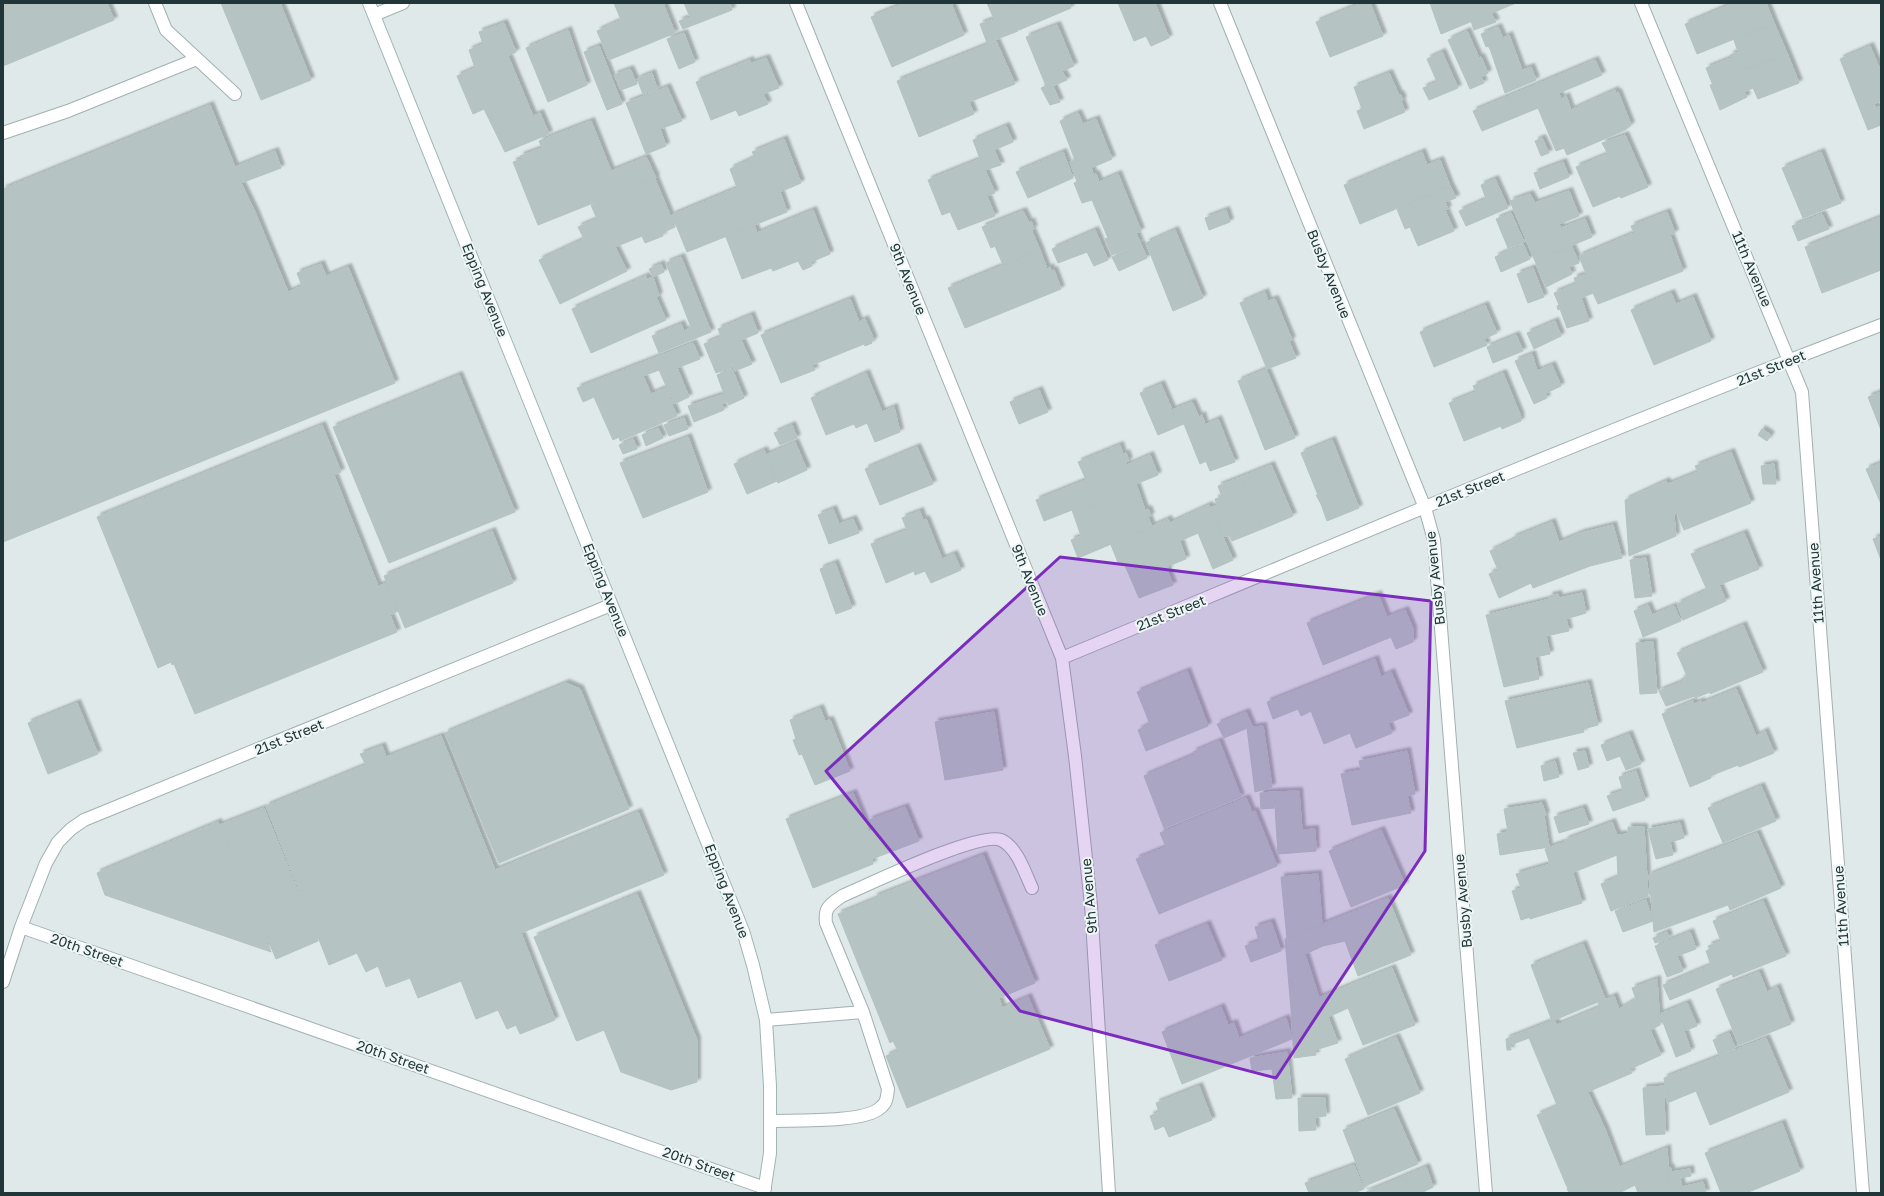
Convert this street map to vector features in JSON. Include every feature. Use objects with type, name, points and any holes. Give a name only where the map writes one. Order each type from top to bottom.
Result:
[{"type":"street","points":[[155,3],[166,30],[235,94]]},
{"type":"street","name":"Epping Avenue","points":[[369,3],[743,931],[766,1020],[770,1086],[770,1153],[764,1190]]},
{"type":"street","points":[[374,15],[403,3]]},
{"type":"street","name":"9th Avenue","points":[[796,3],[1062,658],[1075,756],[1091,905],[1110,1193]]},
{"type":"street","name":"Busby Avenue","points":[[1220,3],[1425,508],[1434,540],[1486,1193]]},
{"type":"street","name":"11th Avenue","points":[[1641,3],[1802,392],[1863,1193]]},
{"type":"street","points":[[3,133],[68,111],[197,59]]},
{"type":"street","name":"21st Street","points":[[1062,658],[1789,360],[1881,326]]},
{"type":"street","name":"21st Street","points":[[3,982],[7,953],[21,927],[46,863],[58,842],[71,829],[84,820],[611,605]]},
{"type":"street","points":[[770,1121],[843,1119],[866,1116],[880,1109],[887,1100],[888,1089],[863,1012],[826,923],[825,914],[828,906],[842,896],[957,848],[984,839],[994,838],[1002,840],[1014,851],[1032,888]]},
{"type":"street","name":"20th Street","points":[[21,927],[764,1190]]},
{"type":"street","points":[[766,1020],[863,1012]]},
{"type":"highlighted area","points":[[1060,557],[1431,601],[1425,851],[1276,1078],[1020,1011],[826,771]]},
{"type":"building","points":[[3,3],[107,3],[114,20],[3,66]]},
{"type":"building","points":[[221,3],[280,3],[311,80],[261,100]]},
{"type":"building","points":[[614,3],[663,3],[675,33],[609,60],[597,31],[621,20]]},
{"type":"building","points":[[684,3],[730,3],[732,10],[683,29],[679,21],[690,17]]},
{"type":"building","points":[[905,3],[951,3],[964,35],[892,67],[871,17]]},
{"type":"building","points":[[987,3],[1007,3],[1018,31],[987,43],[980,24],[994,19]]},
{"type":"building","points":[[1008,3],[1069,3],[1071,8],[1019,30]]},
{"type":"building","points":[[1118,3],[1155,3],[1169,38],[1151,46],[1146,36],[1134,41]]},
{"type":"building","points":[[1362,3],[1370,3],[1383,36],[1330,57],[1316,22]]},
{"type":"building","points":[[1430,3],[1516,3],[1441,34]]},
{"type":"building","points":[[1734,3],[1766,3],[1774,23],[1697,54],[1685,24]]},
{"type":"building","points":[[1491,13],[1496,22],[1474,30],[1471,21]]},
{"type":"building","points":[[504,23],[516,52],[508,56],[533,116],[540,113],[549,134],[505,152],[484,109],[473,114],[457,76],[475,68],[469,50],[483,44],[479,32]]},
{"type":"building","points":[[1774,23],[1787,53],[1712,83],[1706,68],[1731,58],[1730,55],[1738,52],[1734,40]]},
{"type":"building","points":[[1057,25],[1074,66],[1062,71],[1067,80],[1053,86],[1060,102],[1050,105],[1041,88],[1046,86],[1026,37]]},
{"type":"building","points":[[1498,27],[1503,38],[1509,35],[1522,70],[1531,67],[1536,80],[1505,93],[1490,49],[1488,46],[1486,47],[1481,34]]},
{"type":"building","points":[[568,30],[587,85],[548,102],[526,48]]},
{"type":"building","points":[[1467,31],[1479,58],[1481,57],[1488,73],[1481,77],[1484,83],[1470,89],[1448,40]]},
{"type":"building","points":[[684,33],[695,62],[679,69],[667,39]]},
{"type":"building","points":[[996,41],[1015,84],[969,102],[974,114],[919,137],[897,81]]},
{"type":"building","points":[[599,46],[622,104],[607,110],[584,52]]},
{"type":"building","points":[[1870,46],[1881,72],[1881,101],[1874,104],[1876,108],[1881,106],[1881,125],[1868,130],[1840,59]]},
{"type":"building","points":[[1442,52],[1458,88],[1429,100],[1423,88],[1437,82],[1427,59]]},
{"type":"building","points":[[1787,53],[1799,83],[1758,99],[1753,88],[1744,92],[1747,97],[1720,110],[1710,85]]},
{"type":"building","points":[[766,58],[779,88],[763,94],[768,104],[739,116],[736,110],[711,120],[696,82],[750,60],[751,63]]},
{"type":"building","points":[[1595,60],[1602,75],[1559,93],[1561,99],[1566,96],[1571,110],[1615,90],[1616,93],[1618,92],[1631,125],[1625,130],[1567,155],[1564,148],[1556,151],[1538,108],[1482,131],[1473,111]]},
{"type":"building","points":[[630,69],[637,84],[621,90],[614,75]]},
{"type":"building","points":[[652,73],[657,89],[643,94],[637,79]]},
{"type":"building","points":[[1389,73],[1399,95],[1400,94],[1403,100],[1401,101],[1405,112],[1364,129],[1357,111],[1362,109],[1354,87]]},
{"type":"building","points":[[667,87],[682,121],[660,129],[666,146],[646,154],[626,103]]},
{"type":"building","points":[[210,105],[235,167],[275,151],[281,168],[241,183],[255,212],[288,292],[302,286],[297,273],[321,264],[326,276],[348,267],[395,383],[3,542],[3,189]]},
{"type":"building","points":[[1078,113],[1083,124],[1096,119],[1112,159],[1091,168],[1094,175],[1077,182],[1070,162],[1075,160],[1060,121]]},
{"type":"building","points":[[591,121],[611,171],[646,157],[656,178],[538,225],[513,162],[522,159],[520,156],[542,148],[539,141]]},
{"type":"building","points":[[1006,126],[1013,142],[994,150],[1001,165],[985,170],[995,193],[987,196],[995,216],[958,230],[950,212],[942,215],[928,180],[980,159],[973,140]]},
{"type":"building","points":[[1625,135],[1648,187],[1593,207],[1576,167],[1608,154],[1602,143]]},
{"type":"building","points":[[1542,138],[1549,153],[1541,156],[1535,141]]},
{"type":"building","points":[[784,139],[801,183],[780,192],[787,212],[687,252],[672,215],[737,188],[730,169],[755,157],[752,152]]},
{"type":"building","points":[[1063,152],[1073,178],[1028,198],[1016,172]]},
{"type":"building","points":[[1422,152],[1427,165],[1440,160],[1450,186],[1360,224],[1344,185]]},
{"type":"building","points":[[1821,152],[1841,203],[1803,218],[1782,168]]},
{"type":"building","points":[[1563,162],[1569,177],[1540,189],[1534,173]]},
{"type":"building","points":[[1096,174],[1099,182],[1118,174],[1141,231],[1136,233],[1140,243],[1112,255],[1105,239],[1108,238],[1092,200],[1082,203],[1074,183]]},
{"type":"building","points":[[655,179],[675,227],[662,233],[663,236],[645,243],[642,236],[615,247],[627,271],[560,304],[539,260],[584,239],[578,227],[597,219],[591,205]]},
{"type":"building","points":[[1495,179],[1508,208],[1466,226],[1459,211],[1486,199],[1481,185]]},
{"type":"building","points":[[1450,186],[1456,198],[1445,202],[1448,209],[1445,210],[1454,231],[1418,246],[1410,227],[1405,229],[1397,209]]},
{"type":"building","points":[[1569,191],[1579,216],[1559,224],[1561,228],[1585,219],[1592,237],[1535,261],[1510,201],[1530,194],[1535,203]]},
{"type":"building","points":[[813,210],[830,254],[811,262],[812,266],[803,270],[798,261],[773,271],[771,268],[742,279],[726,237],[754,225],[757,233]]},
{"type":"building","points":[[1226,210],[1230,222],[1209,230],[1205,218]]},
{"type":"building","points":[[1023,211],[1029,223],[1031,221],[1034,229],[1031,229],[1040,250],[1003,265],[995,246],[991,248],[982,227]]},
{"type":"building","points":[[1667,212],[1675,233],[1670,235],[1683,271],[1598,304],[1593,293],[1581,298],[1589,321],[1567,328],[1560,309],[1558,310],[1557,306],[1559,305],[1554,293],[1576,284],[1574,278],[1586,274],[1579,256],[1634,233],[1631,226]]},
{"type":"building","points":[[1511,213],[1524,242],[1508,248],[1496,219]]},
{"type":"building","points":[[1822,214],[1829,229],[1798,241],[1792,226]]},
{"type":"building","points":[[1881,217],[1881,270],[1822,293],[1805,247]]},
{"type":"building","points":[[1095,230],[1108,260],[1094,266],[1087,252],[1058,263],[1052,249]]},
{"type":"building","points":[[1175,230],[1203,298],[1173,311],[1146,243]]},
{"type":"building","points":[[1141,244],[1147,258],[1119,271],[1112,257]]},
{"type":"building","points":[[1523,244],[1530,259],[1501,272],[1495,257]]},
{"type":"building","points":[[1571,245],[1579,263],[1569,267],[1572,274],[1546,287],[1535,261]]},
{"type":"building","points":[[1040,250],[1047,269],[1050,267],[1051,271],[1054,270],[1061,289],[965,328],[948,288]]},
{"type":"building","points":[[681,257],[711,332],[659,353],[652,336],[681,324],[684,331],[691,327],[666,263]]},
{"type":"building","points":[[661,264],[664,272],[653,277],[649,269]]},
{"type":"building","points":[[1533,268],[1544,297],[1528,303],[1517,274]]},
{"type":"building","points":[[646,276],[647,279],[653,277],[659,296],[656,297],[666,320],[591,353],[572,309]]},
{"type":"building","points":[[1265,292],[1268,301],[1275,299],[1292,340],[1289,341],[1296,358],[1267,369],[1240,303]]},
{"type":"building","points":[[1671,293],[1676,304],[1693,297],[1711,341],[1654,365],[1631,310]]},
{"type":"building","points":[[850,299],[859,322],[865,319],[874,340],[871,342],[872,343],[865,346],[864,344],[812,365],[815,370],[781,383],[761,335]]},
{"type":"building","points":[[1485,305],[1497,333],[1484,339],[1487,345],[1434,367],[1420,332]]},
{"type":"building","points":[[751,315],[758,333],[741,340],[752,364],[735,371],[718,329]]},
{"type":"building","points":[[1555,321],[1561,336],[1534,349],[1527,333]]},
{"type":"building","points":[[1516,335],[1523,351],[1493,363],[1487,347]]},
{"type":"building","points":[[720,337],[732,367],[716,373],[704,344]]},
{"type":"building","points":[[693,343],[700,359],[677,368],[689,397],[674,404],[659,370],[643,376],[651,394],[665,388],[677,416],[620,441],[619,437],[613,440],[594,397],[583,402],[577,388]]},
{"type":"building","points":[[1532,354],[1537,371],[1552,365],[1561,386],[1546,393],[1547,398],[1534,404],[1515,361]]},
{"type":"building","points":[[732,369],[744,398],[729,405],[728,402],[722,404],[724,410],[694,422],[688,406],[724,394],[717,375]]},
{"type":"building","points":[[1266,369],[1295,438],[1265,450],[1238,381]]},
{"type":"building","points":[[866,373],[882,412],[894,407],[900,432],[875,442],[867,423],[856,428],[854,424],[826,435],[811,398]]},
{"type":"building","points":[[1503,373],[1521,417],[1521,421],[1502,429],[1501,426],[1464,441],[1449,403],[1476,392],[1473,386]]},
{"type":"building","points":[[459,375],[515,512],[389,563],[333,427]]},
{"type":"building","points":[[1161,384],[1179,426],[1158,435],[1140,393]]},
{"type":"building","points":[[1039,390],[1048,412],[1019,424],[1010,402]]},
{"type":"building","points":[[1881,392],[1881,430],[1868,397]]},
{"type":"building","points":[[1192,402],[1199,417],[1202,415],[1205,425],[1218,419],[1235,462],[1210,471],[1206,461],[1200,464],[1184,424],[1178,426],[1172,410]]},
{"type":"building","points":[[684,418],[688,429],[669,436],[664,425]]},
{"type":"building","points":[[322,425],[341,472],[334,475],[378,586],[387,583],[398,611],[390,615],[397,632],[195,714],[174,664],[172,665],[171,662],[158,668],[97,517]]},
{"type":"building","points":[[792,425],[797,438],[780,445],[774,433]]},
{"type":"building","points":[[658,428],[663,438],[646,446],[642,435]]},
{"type":"building","points":[[1762,429],[1771,435],[1767,441],[1758,435]]},
{"type":"building","points":[[688,437],[708,492],[643,518],[620,463]]},
{"type":"building","points":[[633,439],[637,449],[623,454],[619,445]]},
{"type":"building","points":[[1332,440],[1359,508],[1327,521],[1301,453]]},
{"type":"building","points":[[795,442],[807,470],[778,483],[766,455]]},
{"type":"building","points":[[1120,445],[1123,455],[1126,453],[1129,461],[1126,462],[1127,465],[1150,455],[1158,475],[1136,484],[1100,503],[1072,510],[1044,521],[1036,500],[1086,480],[1078,462]]},
{"type":"building","points":[[917,447],[933,484],[880,505],[865,469]]},
{"type":"building","points":[[764,450],[777,481],[747,494],[734,464]]},
{"type":"building","points":[[1731,452],[1751,503],[1684,530],[1677,513],[1674,516],[1676,536],[1629,556],[1625,500],[1666,481],[1668,484],[1698,472],[1695,466]]},
{"type":"building","points":[[1881,463],[1881,504],[1866,469]]},
{"type":"building","points":[[1774,464],[1776,484],[1763,484],[1761,466]]},
{"type":"building","points":[[1271,465],[1293,516],[1262,529],[1241,477]]},
{"type":"building","points":[[1241,477],[1262,529],[1232,541],[1229,535],[1223,537],[1210,508],[1217,505],[1215,499],[1222,497],[1218,486]]},
{"type":"building","points":[[1136,484],[1145,510],[1148,509],[1151,516],[1148,517],[1152,527],[1078,558],[1071,540],[1081,536],[1072,510],[1100,503]]},
{"type":"building","points":[[1209,505],[1233,560],[1213,569],[1198,533],[1180,541],[1186,559],[1168,566],[1169,569],[1167,570],[1173,585],[1139,598],[1124,563],[1119,565],[1111,545],[1168,519],[1170,523]]},
{"type":"building","points":[[833,509],[839,524],[853,519],[859,533],[829,544],[818,515]]},
{"type":"building","points":[[920,511],[923,520],[926,519],[942,559],[954,554],[961,570],[931,583],[925,571],[915,575],[914,571],[886,583],[871,544],[907,530],[902,518]]},
{"type":"building","points":[[1552,522],[1559,542],[1581,533],[1613,525],[1622,558],[1590,566],[1533,588],[1531,583],[1499,598],[1489,574],[1498,570],[1490,551],[1513,540],[1512,538]]},
{"type":"building","points":[[492,531],[513,583],[405,628],[384,576]]},
{"type":"building","points":[[1744,533],[1759,569],[1719,585],[1726,601],[1683,620],[1677,604],[1707,590],[1691,554]]},
{"type":"building","points":[[1881,536],[1881,560],[1873,539]]},
{"type":"building","points":[[1646,558],[1652,596],[1635,598],[1630,560]]},
{"type":"building","points":[[835,563],[852,608],[836,614],[820,569]]},
{"type":"building","points":[[1582,593],[1586,613],[1566,619],[1569,631],[1546,636],[1550,654],[1535,657],[1539,679],[1504,687],[1486,615],[1550,599],[1549,596],[1558,594],[1559,598]]},
{"type":"building","points":[[1378,594],[1387,617],[1405,610],[1413,629],[1413,642],[1396,649],[1391,637],[1323,665],[1307,623]]},
{"type":"building","points":[[1648,605],[1652,615],[1674,606],[1681,621],[1643,637],[1634,611]]},
{"type":"building","points":[[1743,625],[1763,672],[1710,694],[1710,692],[1695,698],[1695,696],[1666,706],[1659,691],[1682,682],[1681,679],[1687,676],[1677,653]]},
{"type":"building","points":[[1653,642],[1657,693],[1640,694],[1636,643]]},
{"type":"building","points":[[1375,659],[1381,677],[1391,672],[1409,715],[1388,723],[1392,733],[1356,748],[1350,733],[1324,744],[1311,711],[1301,716],[1298,709],[1273,719],[1267,702]]},
{"type":"building","points":[[1187,671],[1208,726],[1146,751],[1138,730],[1150,724],[1137,692]]},
{"type":"building","points":[[566,683],[580,689],[629,809],[499,863],[445,733]]},
{"type":"building","points":[[1588,683],[1598,725],[1583,729],[1584,732],[1517,748],[1505,701]]},
{"type":"building","points":[[1736,689],[1756,736],[1765,731],[1774,753],[1739,767],[1738,765],[1710,776],[1711,778],[1690,787],[1662,714],[1693,701],[1694,704],[1701,701],[1702,703]]},
{"type":"building","points":[[77,703],[98,754],[48,774],[28,723]]},
{"type":"building","points":[[820,708],[825,721],[830,720],[850,771],[815,785],[802,754],[799,755],[793,740],[796,739],[790,720]]},
{"type":"building","points":[[994,712],[1003,770],[945,780],[935,722]]},
{"type":"building","points":[[1246,712],[1252,726],[1224,738],[1217,724]]},
{"type":"building","points":[[1263,726],[1272,787],[1255,792],[1247,728]]},
{"type":"building","points":[[1629,734],[1641,764],[1626,770],[1620,756],[1607,761],[1601,745]]},
{"type":"building","points":[[441,736],[495,870],[638,812],[664,875],[521,933],[555,1020],[520,1034],[516,1025],[507,1029],[498,1010],[476,1019],[461,981],[418,998],[410,978],[386,987],[378,966],[366,972],[357,953],[329,965],[266,806],[366,765],[360,754],[382,746],[386,757]]},
{"type":"building","points":[[1219,741],[1241,797],[1164,828],[1144,776],[1194,755],[1193,752]]},
{"type":"building","points":[[1407,751],[1415,794],[1407,796],[1411,813],[1352,825],[1341,774],[1361,770],[1359,761]]},
{"type":"building","points":[[1585,751],[1589,767],[1578,770],[1573,753]]},
{"type":"building","points":[[1555,761],[1559,777],[1544,781],[1541,766]]},
{"type":"building","points":[[1636,771],[1645,800],[1613,811],[1607,796],[1623,791],[1619,777]]},
{"type":"building","points":[[1761,786],[1776,821],[1723,843],[1708,808]]},
{"type":"building","points":[[1299,791],[1302,830],[1315,829],[1316,851],[1278,854],[1274,792]]},
{"type":"building","points":[[1274,792],[1274,808],[1261,809],[1260,793]]},
{"type":"building","points":[[853,793],[869,832],[873,830],[869,820],[905,807],[919,841],[872,859],[873,864],[813,888],[786,819]]},
{"type":"building","points":[[1246,798],[1252,812],[1255,811],[1277,866],[1159,914],[1136,859],[1166,847],[1160,833]]},
{"type":"building","points":[[1542,803],[1546,815],[1544,816],[1549,847],[1500,855],[1497,834],[1508,832],[1504,809]]},
{"type":"building","points":[[264,808],[318,941],[276,959],[220,825]]},
{"type":"building","points":[[1583,808],[1589,824],[1559,833],[1554,817]]},
{"type":"building","points":[[218,822],[271,952],[105,895],[97,873]]},
{"type":"building","points":[[1612,822],[1617,835],[1628,834],[1628,827],[1644,827],[1648,896],[1611,911],[1601,884],[1618,877],[1617,855],[1574,872],[1573,869],[1572,870],[1582,903],[1530,919],[1530,917],[1521,920],[1512,891],[1521,888],[1516,874],[1550,864],[1545,849]]},
{"type":"building","points":[[1680,823],[1684,838],[1670,842],[1673,855],[1656,859],[1648,829]]},
{"type":"building","points":[[1381,830],[1405,885],[1351,907],[1329,851]]},
{"type":"building","points":[[1757,833],[1781,888],[1730,910],[1728,905],[1654,932],[1649,875]]},
{"type":"building","points":[[983,855],[1035,983],[999,998],[1002,1008],[1028,997],[1050,1049],[907,1108],[886,1056],[898,1051],[893,1041],[890,1043],[838,914],[875,899],[874,897]]},
{"type":"building","points":[[1318,874],[1322,925],[1287,939],[1281,877]]},
{"type":"building","points":[[637,894],[697,1040],[697,1082],[671,1090],[621,1072],[604,1030],[577,1041],[576,1040],[534,937]]},
{"type":"building","points":[[1388,898],[1411,955],[1358,976],[1345,941],[1323,946],[1305,954],[1319,998],[1291,1009],[1285,939]]},
{"type":"building","points":[[1646,900],[1653,921],[1623,932],[1615,911]]},
{"type":"building","points":[[1763,901],[1786,956],[1733,977],[1732,974],[1670,1000],[1663,985],[1711,965],[1706,951],[1710,949],[1708,946],[1721,941],[1713,921]]},
{"type":"building","points":[[1271,922],[1281,951],[1251,962],[1245,946],[1259,941],[1255,927]]},
{"type":"building","points":[[1207,924],[1222,960],[1169,981],[1155,945]]},
{"type":"building","points":[[1667,932],[1669,938],[1655,943],[1653,938]]},
{"type":"building","points":[[1690,932],[1696,949],[1677,956],[1683,971],[1667,977],[1655,946]]},
{"type":"building","points":[[1583,944],[1605,999],[1552,1021],[1531,965]]},
{"type":"building","points":[[1392,968],[1415,1025],[1363,1045],[1348,1008],[1328,1017],[1338,1043],[1315,1050],[1316,1055],[1294,1058],[1291,1009]]},
{"type":"building","points":[[1759,972],[1767,992],[1777,987],[1791,1024],[1739,1045],[1716,989]]},
{"type":"building","points":[[1657,979],[1660,1025],[1650,1030],[1661,1055],[1630,1069],[1632,1073],[1557,1105],[1529,1038],[1510,1045],[1511,1050],[1507,1050],[1506,1039],[1554,1020],[1557,1025],[1600,1007],[1598,1003],[1614,996],[1619,1009],[1636,999],[1632,988]]},
{"type":"building","points":[[1687,1003],[1697,1026],[1684,1031],[1691,1051],[1676,1057],[1660,1014]]},
{"type":"building","points":[[1221,1007],[1228,1025],[1234,1023],[1239,1038],[1286,1018],[1292,1039],[1182,1084],[1162,1032]]},
{"type":"building","points":[[1729,1033],[1735,1048],[1719,1055],[1713,1040]]},
{"type":"building","points":[[1396,1037],[1420,1093],[1368,1115],[1345,1059]]},
{"type":"building","points":[[1766,1038],[1789,1092],[1710,1125],[1696,1091],[1667,1103],[1664,1078]]},
{"type":"building","points":[[1287,1052],[1292,1098],[1276,1099],[1272,1069],[1252,1071],[1250,1058]]},
{"type":"building","points":[[1199,1086],[1212,1120],[1169,1137],[1164,1126],[1155,1130],[1150,1116],[1159,1112],[1156,1103]]},
{"type":"building","points":[[1664,1086],[1665,1134],[1646,1135],[1643,1088]]},
{"type":"building","points":[[1588,1093],[1605,1129],[1619,1166],[1567,1187],[1537,1115]]},
{"type":"building","points":[[1298,1098],[1325,1098],[1326,1116],[1315,1117],[1316,1130],[1299,1131]]},
{"type":"building","points":[[1394,1109],[1418,1164],[1365,1186],[1343,1130]]},
{"type":"building","points":[[1782,1123],[1800,1171],[1746,1193],[1721,1193],[1705,1153]]},
{"type":"building","points":[[1667,1148],[1670,1193],[1638,1193],[1635,1185],[1619,1193],[1569,1193],[1567,1188]]},
{"type":"building","points":[[1354,1165],[1364,1189],[1354,1193],[1309,1193],[1305,1183]]},
{"type":"building","points":[[1426,1167],[1433,1187],[1421,1193],[1364,1193]]},
{"type":"building","points":[[1668,1167],[1671,1168],[1671,1172],[1690,1169],[1691,1176],[1680,1178],[1682,1187],[1703,1182],[1706,1193],[1670,1193]]}]
